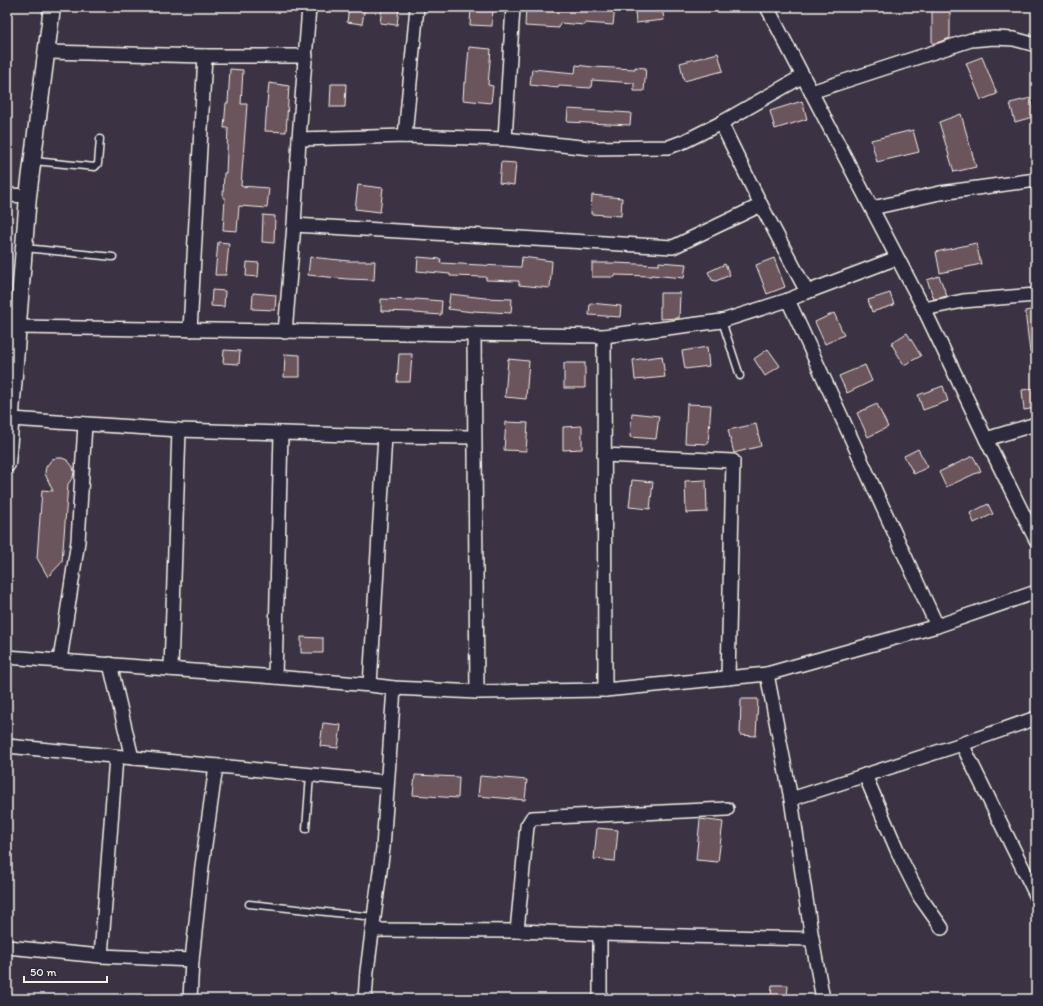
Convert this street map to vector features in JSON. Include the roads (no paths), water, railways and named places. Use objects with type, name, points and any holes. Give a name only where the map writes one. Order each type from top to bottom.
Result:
[{"type":"street","points":[[7,464],[28,196],[52,7]]},
{"type":"street","points":[[285,332],[310,7]]},
{"type":"street","points":[[405,136],[417,7]]},
{"type":"street","points":[[505,139],[513,7]]},
{"type":"street","points":[[767,7],[924,308],[1036,540]]},
{"type":"street","points":[[811,92],[971,40],[994,38],[1014,39],[1036,45]]},
{"type":"street","points":[[47,52],[205,56],[306,56]]},
{"type":"street","points":[[190,330],[205,56]]},
{"type":"street","points":[[300,139],[405,136],[505,139],[590,148],[669,147],[685,141],[721,123],[803,76]]},
{"type":"street","points":[[721,123],[761,205],[807,292]]},
{"type":"street","points":[[872,208],[940,192],[1036,180]]},
{"type":"street","points":[[7,195],[28,196]]},
{"type":"street","points":[[294,225],[673,247],[761,205]]},
{"type":"street","points":[[18,327],[604,336],[722,320],[788,300],[897,258]]},
{"type":"street","points":[[924,308],[963,301],[1036,295]]},
{"type":"street","points":[[788,300],[937,626]]},
{"type":"street","points":[[474,334],[477,692]]},
{"type":"street","points":[[604,336],[605,690]]},
{"type":"street","points":[[11,418],[179,430],[474,437]]},
{"type":"street","points":[[60,660],[78,541],[85,424]]},
{"type":"street","points":[[986,439],[1036,424]]},
{"type":"street","points":[[171,669],[179,430]]},
{"type":"street","points":[[275,676],[281,432]]},
{"type":"street","points":[[370,685],[385,436]]},
{"type":"street","points":[[604,455],[733,461],[728,678]]},
{"type":"street","points":[[7,656],[275,676],[394,688],[477,692],[605,690],[767,674],[937,626],[1036,592]]},
{"type":"street","points":[[110,664],[132,758]]},
{"type":"street","points":[[767,674],[791,799],[812,939],[823,999]]},
{"type":"street","points":[[365,999],[367,971],[383,848],[394,688]]},
{"type":"street","points":[[791,799],[962,744],[1036,718]]},
{"type":"street","points":[[962,744],[1036,895]]},
{"type":"street","points":[[7,746],[387,782]]},
{"type":"street","points":[[101,956],[116,757]]},
{"type":"street","points":[[190,999],[192,960],[202,866],[216,766]]},
{"type":"street","points":[[865,775],[904,865],[920,897],[942,928]]},
{"type":"street","points":[[517,931],[527,826],[532,818],[727,809]]},
{"type":"street","points":[[373,923],[517,931],[812,939]]},
{"type":"street","points":[[600,934],[600,999]]},
{"type":"street","points":[[7,947],[101,956],[192,960]]},
{"type":"lane","points":[[32,161],[95,167],[98,164],[100,139]]},
{"type":"lane","points":[[24,248],[113,257]]},
{"type":"lane","points":[[722,320],[740,376]]},
{"type":"lane","points":[[306,829],[310,775]]},
{"type":"lane","points":[[249,904],[373,923]]}]
